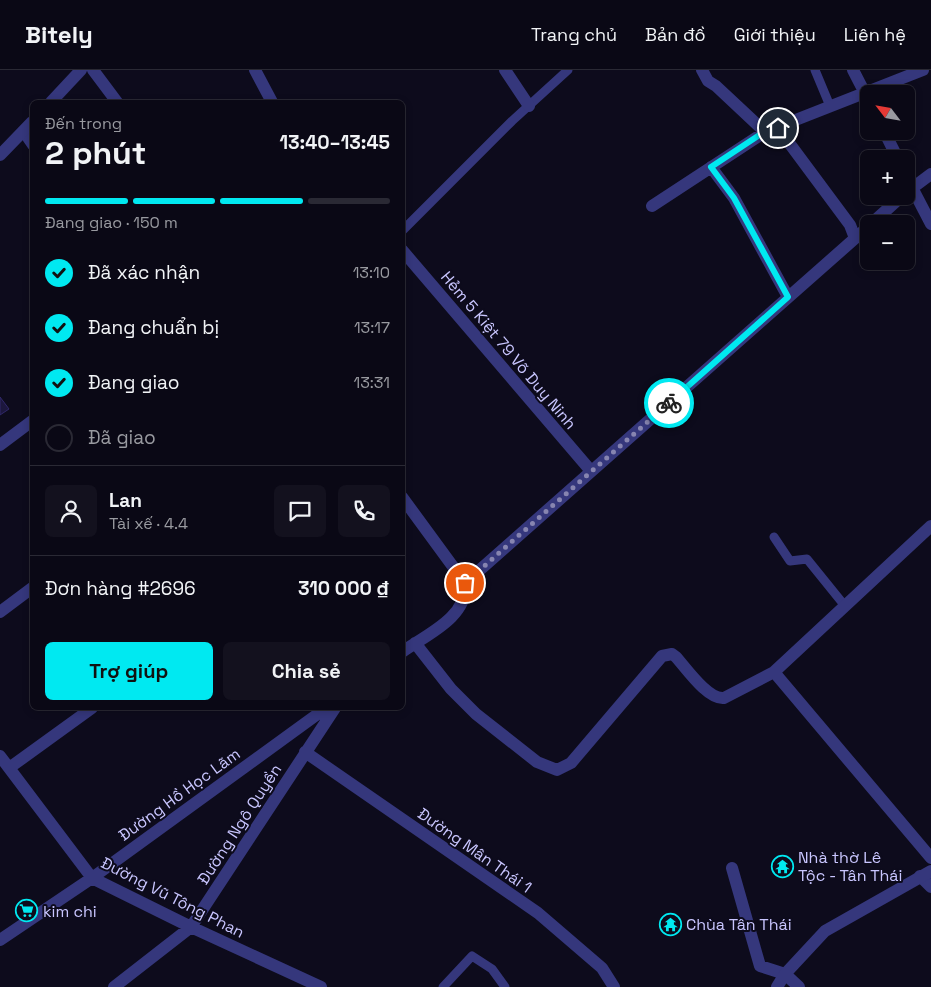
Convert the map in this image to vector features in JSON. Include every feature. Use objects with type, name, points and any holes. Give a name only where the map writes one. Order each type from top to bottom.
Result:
[{"type":"street","points":[[52,100],[81,70]]},
{"type":"street","points":[[93,70],[116,100]]},
{"type":"street","points":[[255,70],[271,100]]},
{"type":"street","points":[[505,70],[529,106]]},
{"type":"street","points":[[702,70],[708,81],[716,86],[764,132]]},
{"type":"street","points":[[853,70],[860,85]]},
{"type":"street","points":[[890,85],[922,70]]},
{"type":"street","points":[[652,206],[764,132],[830,106],[860,98]]},
{"type":"street","points":[[0,155],[30,124]]},
{"type":"street","points":[[778,128],[850,225],[855,238]]},
{"type":"street","points":[[711,167],[734,198],[788,297]]},
{"type":"street","points":[[915,183],[931,174]]},
{"type":"street","points":[[915,200],[931,224]]},
{"type":"street","points":[[880,215],[890,205]]},
{"type":"street","points":[[465,583],[860,234]]},
{"type":"street","name":"Hẻm 5 Kiệt 79 Võ Duy Ninh","points":[[405,255],[592,471]]},
{"type":"street","points":[[0,445],[30,422]]},
{"type":"street","points":[[405,501],[465,583],[466,593],[463,604],[455,615],[405,650]]},
{"type":"street","points":[[415,643],[451,689],[476,714],[537,762],[557,770],[571,763],[662,656],[667,654],[676,657],[710,694],[719,699],[774,672],[931,526]]},
{"type":"street","points":[[0,612],[30,590]]},
{"type":"street","points":[[774,672],[931,858]]},
{"type":"street","points":[[10,768],[89,710]]},
{"type":"street","name":"Đường Hồ Học Lãm","points":[[0,940],[92,878],[323,710]]},
{"type":"street","name":"Đường Ngô Quyền","points":[[114,987],[191,927],[334,710]]},
{"type":"street","name":"Đường Mân Thái 1","points":[[306,752],[538,912],[602,968],[614,987]]},
{"type":"street","name":"Đường Vũ Tông Phan","points":[[0,756],[92,878],[191,927],[322,987]]},
{"type":"street","points":[[732,868],[760,966],[785,974],[799,987]]},
{"type":"street","points":[[777,987],[785,974],[825,931],[926,874],[931,887]]},
{"type":"lane","points":[[405,228],[568,70]]},
{"type":"lane","points":[[815,70],[830,106]]},
{"type":"lane","points":[[23,133],[30,143]]},
{"type":"lane","points":[[774,538],[790,561],[807,558],[845,606]]},
{"type":"lane","points":[[443,987],[472,956],[492,969],[505,987]]},
{"type":"building","points":[[0,397],[9,409],[0,415]]},
{"type":"way so far","points":[[465,583],[669,403]]},
{"type":"place","name":"Nhà thờ Lê Tộc - Tân Thái","points":[[782,866]]},
{"type":"place","name":"kim chi","points":[[27,911]]},
{"type":"place","name":"Chùa Tân Thái","points":[[670,924]]},
{"type":"route","points":[[669,403],[788,297],[734,198],[711,167],[764,132],[778,128]]}]
